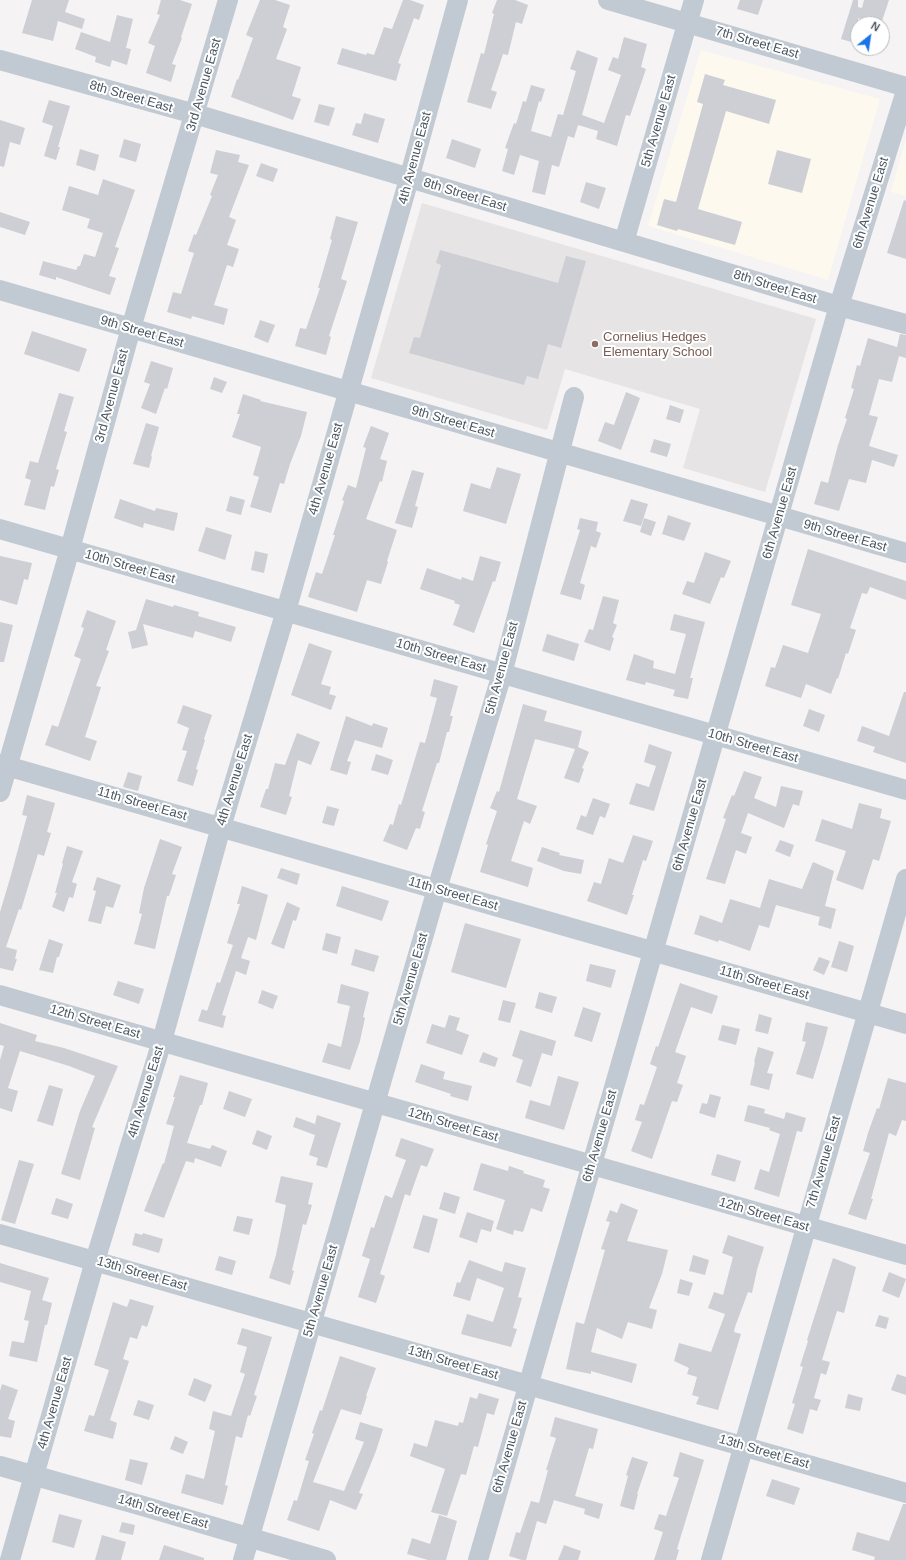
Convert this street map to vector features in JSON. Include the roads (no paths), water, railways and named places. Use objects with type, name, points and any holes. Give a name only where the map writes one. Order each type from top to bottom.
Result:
[{"type":"street","name":"3rd Avenue East","points":[[0,792],[4,765],[70,549],[131,328],[228,0]]},
{"type":"street","name":"4th Avenue East","points":[[10,1560],[95,1261],[162,1041],[221,827],[286,611],[409,179],[458,0]]},
{"type":"street","name":"7th Street East","points":[[608,0],[906,87]]},
{"type":"street","name":"5th Avenue East","points":[[624,242],[694,0]]},
{"type":"street","name":"8th Street East","points":[[0,60],[195,114],[409,179],[839,306],[906,324]]},
{"type":"street","name":"6th Avenue East","points":[[478,1560],[839,306],[906,91]]},
{"type":"street","name":"9th Street East","points":[[0,290],[906,553]]},
{"type":"street","name":"5th Avenue East","points":[[243,1560],[437,889],[502,674],[558,452],[574,397]]},
{"type":"street","name":"10th Street East","points":[[0,529],[906,790]]},
{"type":"street","name":"11th Street East","points":[[4,765],[906,1024]]},
{"type":"street","name":"7th Avenue East","points":[[711,1560],[906,879]]},
{"type":"street","name":"12th Street East","points":[[0,995],[906,1255]]},
{"type":"street","name":"13th Street East","points":[[0,1234],[906,1493]]},
{"type":"street","name":"14th Street East","points":[[0,1466],[326,1560]]},
{"type":"place","name":"Cornelius Hedges Elementary School","points":[[595,344]]}]
